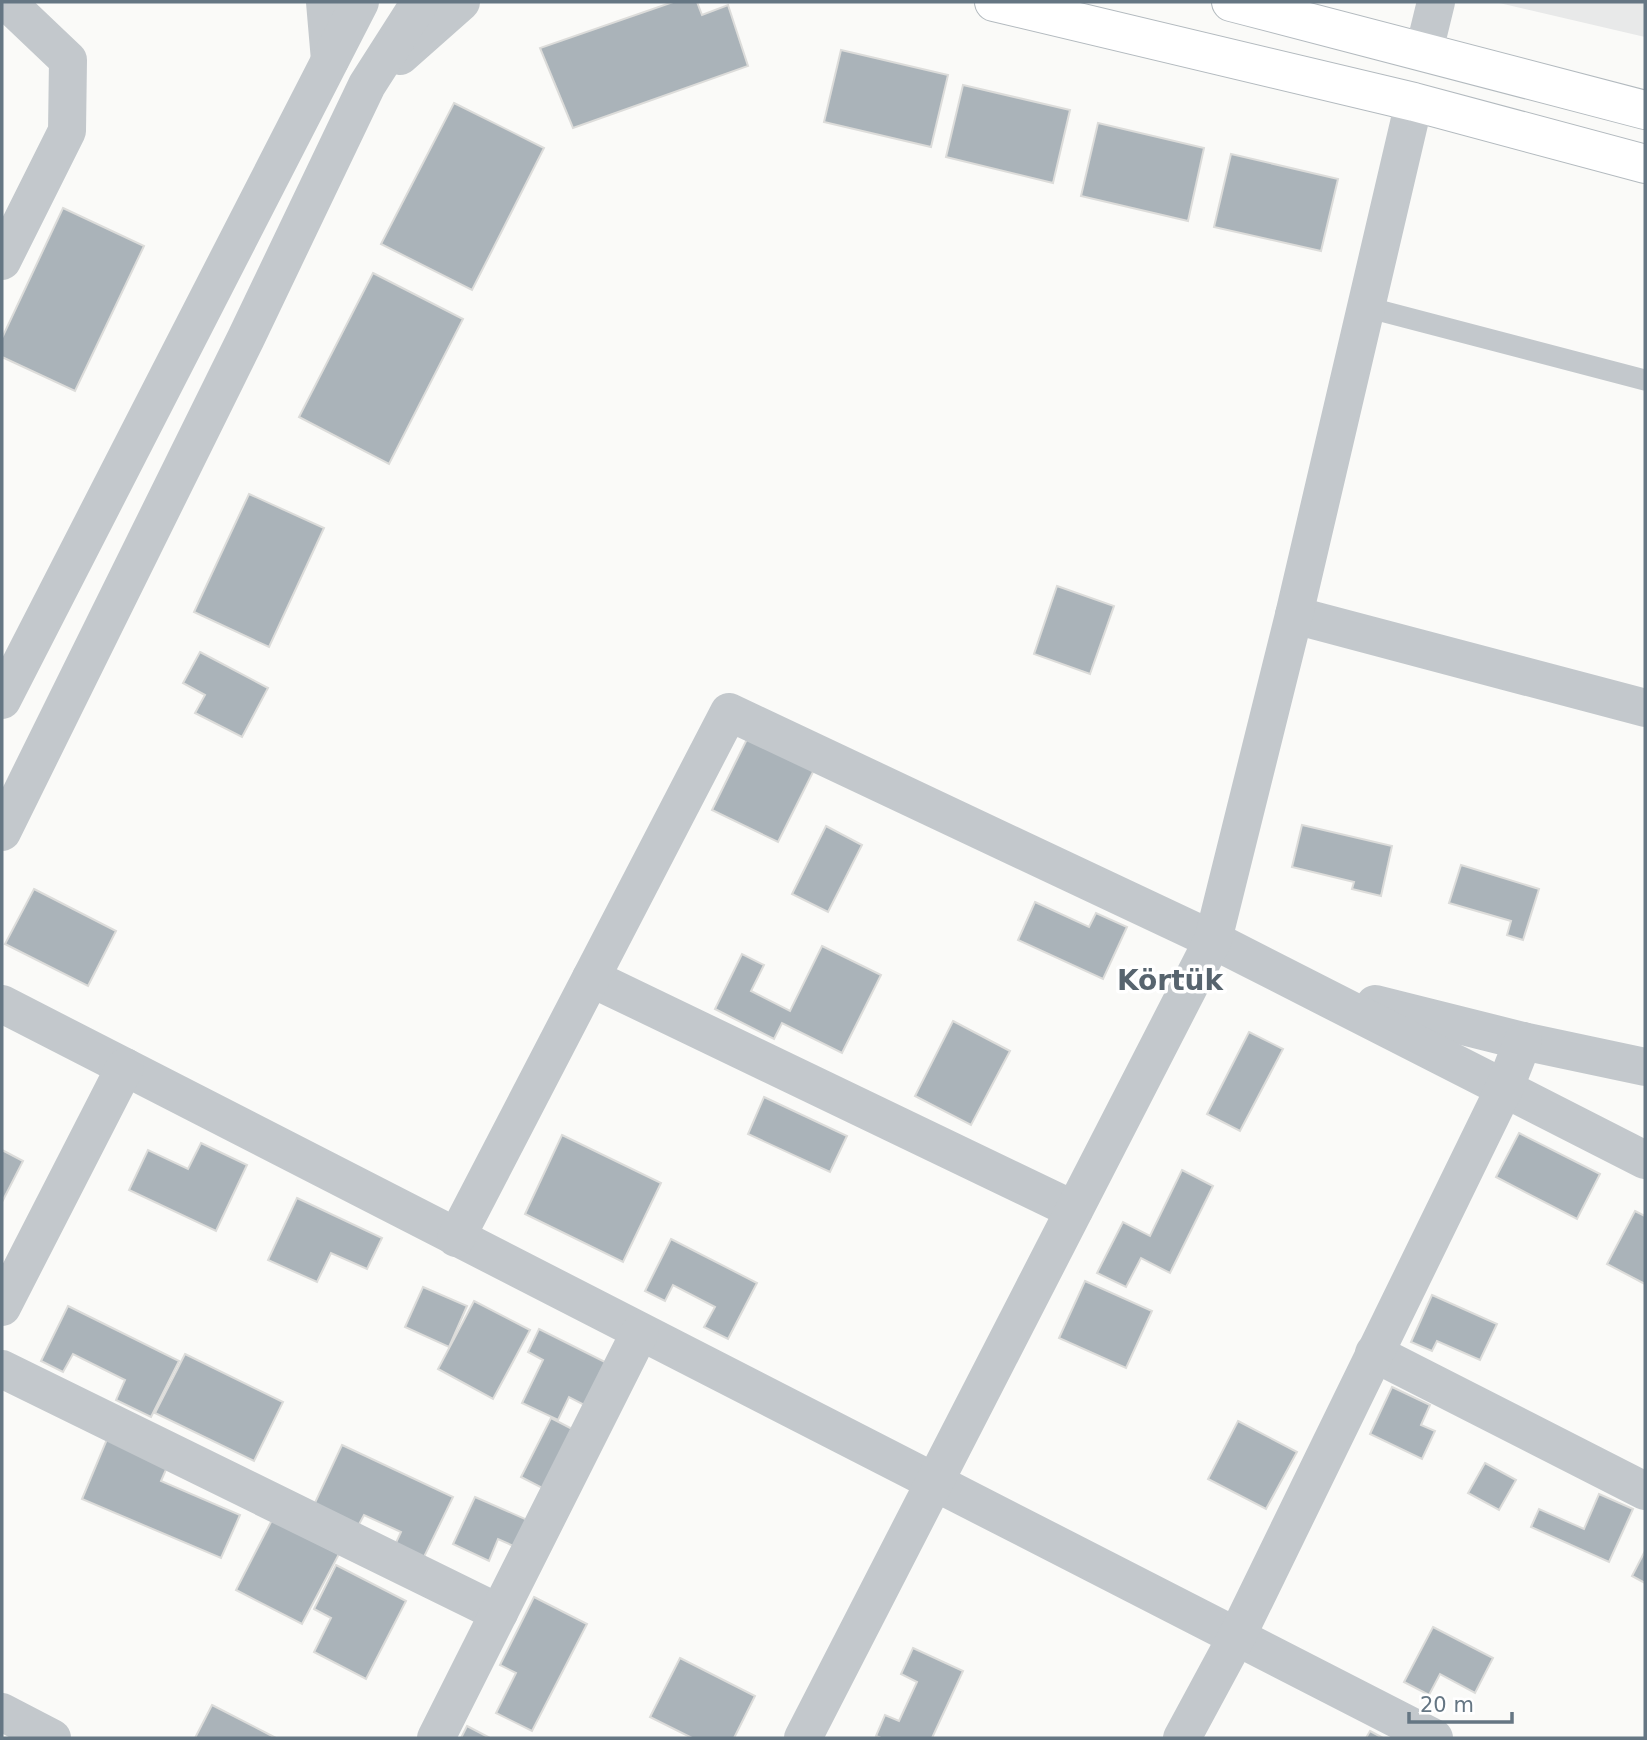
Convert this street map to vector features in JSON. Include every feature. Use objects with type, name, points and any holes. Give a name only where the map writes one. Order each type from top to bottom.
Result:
[{"type":"main road","points":[[994,2],[1414,102],[1645,164]]},
{"type":"main road","points":[[1231,2],[1645,110]]},
{"type":"street","points":[[2,261],[67,131],[68,60],[7,2]]},
{"type":"street","points":[[325,2],[330,60]]},
{"type":"street","points":[[2,700],[360,2]]},
{"type":"street","points":[[2,832],[247,338],[368,85],[420,2]]},
{"type":"street","points":[[368,85],[461,2]]},
{"type":"street","points":[[1424,51],[1436,2]]},
{"type":"street","points":[[803,1738],[1213,940],[1294,615],[1414,102]]},
{"type":"street","points":[[1294,615],[1645,708]]},
{"type":"street","points":[[456,1238],[729,712],[1213,940],[1645,1160]]},
{"type":"street","points":[[591,978],[1074,1210]]},
{"type":"street","points":[[1306,987],[1523,1041],[1645,1067]]},
{"type":"street","points":[[2,1004],[1434,1738]]},
{"type":"street","points":[[1182,1738],[1236,1638],[1505,1087],[1523,1041]]},
{"type":"street","points":[[2,1307],[125,1067]]},
{"type":"street","points":[[436,1738],[640,1332]]},
{"type":"street","points":[[1374,1353],[1645,1490]]},
{"type":"street","points":[[2,1369],[499,1613]]},
{"type":"street","points":[[2,1712],[52,1738]]},
{"type":"lane","points":[[1366,307],[1645,380]]},
{"type":"shaded area","points":[[1495,2],[1645,2],[1645,37]]},
{"type":"building","points":[[673,2],[697,2],[702,15],[728,5],[748,66],[573,128],[540,48]]},
{"type":"building","points":[[841,50],[948,75],[931,147],[824,122]]},
{"type":"building","points":[[963,85],[1070,110],[1053,183],[946,157]]},
{"type":"building","points":[[454,103],[544,148],[472,290],[381,244]]},
{"type":"building","points":[[1098,123],[1204,148],[1188,221],[1081,196]]},
{"type":"building","points":[[1231,154],[1338,179],[1321,251],[1214,227]]},
{"type":"building","points":[[63,208],[144,246],[75,391],[2,357],[2,338]]},
{"type":"building","points":[[373,273],[463,319],[389,464],[299,417]]},
{"type":"building","points":[[249,494],[324,528],[269,647],[194,612]]},
{"type":"building","points":[[1057,586],[1114,606],[1090,674],[1034,654]]},
{"type":"building","points":[[200,652],[268,688],[242,737],[195,713],[205,695],[183,683]]},
{"type":"building","points":[[751,731],[817,764],[778,842],[712,810]]},
{"type":"building","points":[[1302,825],[1392,846],[1381,896],[1352,889],[1354,882],[1292,867]]},
{"type":"building","points":[[826,826],[862,845],[828,912],[792,894]]},
{"type":"building","points":[[1461,865],[1539,889],[1523,940],[1507,935],[1511,921],[1449,903]]},
{"type":"building","points":[[34,889],[116,931],[88,986],[5,944]]},
{"type":"building","points":[[1035,902],[1089,927],[1096,913],[1127,927],[1103,979],[1018,940]]},
{"type":"building","points":[[822,946],[881,975],[842,1053],[782,1023],[774,1039],[715,1009],[742,954],[764,965],[751,991],[790,1011]]},
{"type":"building","points":[[953,1021],[1010,1051],[971,1125],[915,1096]]},
{"type":"building","points":[[1249,1032],[1283,1049],[1240,1131],[1207,1114]]},
{"type":"building","points":[[764,1097],[847,1136],[830,1172],[748,1134]]},
{"type":"building","points":[[1519,1133],[1600,1174],[1577,1219],[1496,1177]]},
{"type":"building","points":[[562,1135],[661,1183],[623,1262],[525,1214]]},
{"type":"building","points":[[201,1143],[247,1165],[216,1231],[129,1190],[148,1150],[188,1169]]},
{"type":"building","points":[[2,1150],[23,1161],[2,1202]]},
{"type":"building","points":[[1182,1170],[1213,1186],[1170,1273],[1141,1258],[1126,1287],[1097,1273],[1123,1222],[1150,1236]]},
{"type":"building","points":[[297,1198],[382,1238],[367,1269],[331,1253],[317,1282],[268,1260]]},
{"type":"building","points":[[1635,1211],[1645,1216],[1645,1284],[1607,1264]]},
{"type":"building","points":[[671,1239],[757,1283],[728,1339],[704,1327],[715,1307],[673,1285],[665,1301],[645,1291]]},
{"type":"building","points":[[1085,1281],[1152,1311],[1126,1368],[1059,1338]]},
{"type":"building","points":[[423,1287],[467,1306],[449,1347],[405,1327]]},
{"type":"building","points":[[1432,1295],[1497,1324],[1480,1360],[1437,1341],[1432,1351],[1411,1342]]},
{"type":"building","points":[[474,1301],[530,1330],[493,1399],[438,1369]]},
{"type":"building","points":[[68,1306],[179,1361],[151,1417],[116,1400],[125,1380],[73,1354],[63,1372],[41,1361]]},
{"type":"building","points":[[539,1329],[613,1366],[592,1409],[569,1397],[558,1420],[522,1403],[543,1360],[528,1352]]},
{"type":"building","points":[[185,1354],[283,1402],[254,1461],[155,1413]]},
{"type":"building","points":[[1392,1387],[1430,1405],[1421,1425],[1435,1431],[1422,1459],[1370,1434]]},
{"type":"building","points":[[551,1418],[578,1432],[548,1491],[521,1477]]},
{"type":"building","points":[[1238,1421],[1297,1452],[1266,1509],[1208,1479]]},
{"type":"building","points":[[110,1432],[171,1458],[161,1481],[240,1515],[221,1558],[82,1499]]},
{"type":"building","points":[[342,1445],[453,1497],[422,1561],[394,1547],[401,1532],[364,1515],[357,1528],[313,1507]]},
{"type":"building","points":[[1485,1463],[1516,1480],[1499,1510],[1468,1493]]},
{"type":"building","points":[[1599,1494],[1633,1509],[1609,1562],[1531,1527],[1539,1509],[1584,1529]]},
{"type":"building","points":[[475,1497],[532,1522],[520,1549],[498,1539],[489,1561],[453,1544]]},
{"type":"building","points":[[272,1520],[339,1554],[302,1624],[236,1590]]},
{"type":"building","points":[[1645,1551],[1645,1583],[1632,1576]]},
{"type":"building","points":[[336,1565],[406,1601],[366,1679],[314,1652],[331,1618],[314,1609]]},
{"type":"building","points":[[534,1597],[587,1624],[532,1731],[496,1713],[516,1673],[500,1665]]},
{"type":"building","points":[[1433,1627],[1493,1658],[1475,1693],[1440,1674],[1429,1695],[1404,1682]]},
{"type":"building","points":[[913,1648],[963,1671],[932,1738],[881,1738],[876,1736],[885,1715],[899,1721],[917,1682],[901,1674]]},
{"type":"building","points":[[680,1658],[755,1696],[734,1738],[692,1738],[650,1717]]},
{"type":"building","points":[[212,1705],[276,1738],[195,1738]]},
{"type":"building","points":[[467,1726],[490,1738],[461,1738]]},
{"type":"building","points":[[1370,1731],[1383,1738],[1366,1738]]},
{"type":"district","name":"Körtük","points":[[1170,980]]}]
